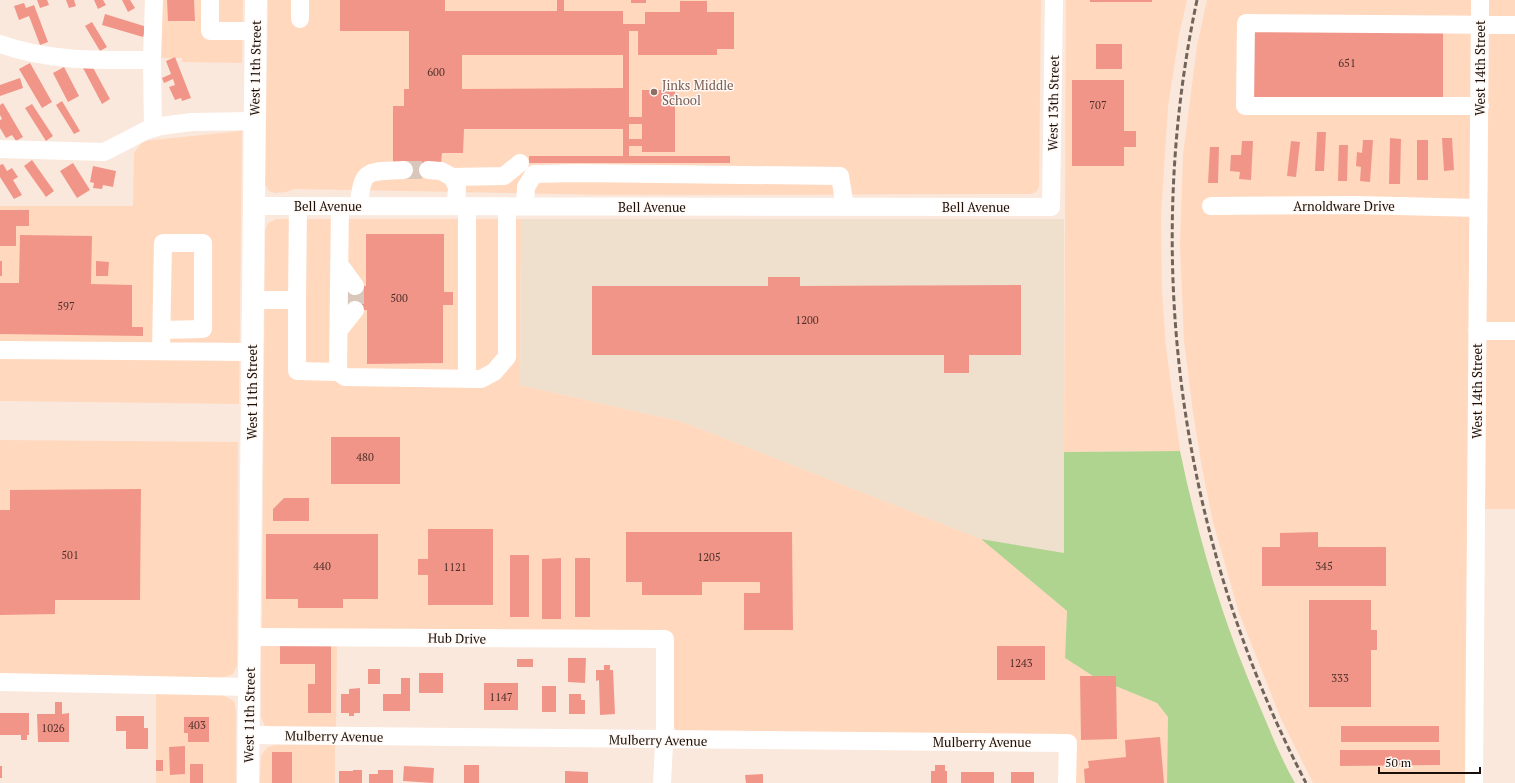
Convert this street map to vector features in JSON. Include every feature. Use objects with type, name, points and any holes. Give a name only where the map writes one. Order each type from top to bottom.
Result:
[{"type":"main road","name":"West 11th Street","points":[[248,783],[256,0]]},
{"type":"street","points":[[153,128],[152,60],[154,0]]},
{"type":"street","points":[[210,0],[210,31],[255,31]]},
{"type":"street","points":[[300,0],[300,19]]},
{"type":"street","name":"West 13th Street","points":[[1052,207],[1054,0]]},
{"type":"street","name":"West 14th Street","points":[[1474,783],[1480,0]]},
{"type":"street","points":[[1480,106],[1245,106],[1246,23],[1515,25]]},
{"type":"street","points":[[0,44],[16,50],[74,60],[152,60]]},
{"type":"street","points":[[0,149],[104,152],[153,128],[177,123],[254,121]]},
{"type":"street","points":[[428,170],[441,171],[452,176],[504,176],[520,162]]},
{"type":"street","points":[[359,206],[361,184],[366,176],[376,172],[404,170]]},
{"type":"street","points":[[526,206],[526,187],[534,174],[576,173],[840,176],[845,207]]},
{"type":"street","points":[[452,176],[457,187],[462,206],[467,379]]},
{"type":"street","name":"Bell Avenue","points":[[253,206],[1052,207]]},
{"type":"street","points":[[298,206],[297,372],[338,372],[345,377],[467,379],[481,379],[494,372],[507,357],[507,206]]},
{"type":"street","points":[[338,372],[340,206]]},
{"type":"street","name":"Arnoldware Drive","points":[[1211,206],[1478,208]]},
{"type":"street","points":[[161,351],[163,243],[203,243],[203,329],[162,330]]},
{"type":"street","points":[[339,264],[355,286]]},
{"type":"street","points":[[252,300],[297,300]]},
{"type":"street","points":[[339,330],[355,310]]},
{"type":"street","points":[[1477,331],[1515,331]]},
{"type":"street","points":[[0,350],[252,352]]},
{"type":"street","name":"Hub Drive","points":[[249,637],[665,639],[664,740]]},
{"type":"street","points":[[0,682],[249,687]]},
{"type":"street","name":"Mulberry Avenue","points":[[248,735],[1068,743],[1068,783]]},
{"type":"street","points":[[662,783],[664,740]]},
{"type":"shaded area","points":[[159,0],[243,0],[242,63],[182,62],[182,58],[159,58]]},
{"type":"shaded area","name":"Jinks Middle School","points":[[268,0],[1041,0],[1039,187],[1036,192],[1031,194],[608,195],[295,189],[275,193],[269,191],[265,184]]},
{"type":"shaded area","points":[[1066,0],[1187,0],[1179,35],[1168,107],[1161,216],[1162,292],[1166,347],[1180,451],[1064,452]]},
{"type":"shaded area","points":[[1207,0],[1473,0],[1470,201],[1203,200],[1204,213],[1470,215],[1466,783],[1313,783],[1281,719],[1239,613],[1213,522],[1202,468],[1184,341],[1180,244],[1183,155],[1197,46]]},
{"type":"shaded area","points":[[1489,0],[1515,0],[1515,509],[1484,509]]},
{"type":"shaded area","points":[[242,131],[239,404],[0,401],[0,206],[133,206],[134,153],[143,141]]},
{"type":"shaded area","points":[[276,219],[521,219],[520,385],[683,422],[981,539],[1067,611],[1065,658],[1096,678],[1157,703],[1168,717],[1167,783],[1074,783],[1075,744],[677,732],[672,723],[672,633],[262,631],[265,231],[268,223]]},
{"type":"shaded area","points":[[521,219],[1064,219],[1064,554],[981,539],[683,422],[520,385]]},
{"type":"shaded area","points":[[0,440],[238,442],[237,665],[233,674],[222,678],[0,675]]},
{"type":"shaded area","points":[[337,641],[336,733],[265,726],[261,717],[261,647],[263,644]]},
{"type":"shaded area","points":[[156,691],[221,694],[234,701],[236,710],[236,783],[156,783]]},
{"type":"shaded area","points":[[276,745],[335,745],[335,783],[260,783],[261,755],[268,747]]},
{"type":"green space","points":[[1180,451],[1203,546],[1222,608],[1244,670],[1280,753],[1295,783],[1167,783],[1168,717],[1157,703],[1096,678],[1065,658],[1067,611],[981,539],[1064,553],[1064,452]]},
{"type":"building","points":[[37,0],[47,0],[49,5],[40,8]]},
{"type":"building","points":[[66,0],[74,0],[76,6],[69,8]]},
{"type":"building","points":[[94,0],[103,0],[106,5],[98,9]]},
{"type":"building","points":[[122,0],[130,0],[135,8],[128,12]]},
{"type":"building","points":[[167,0],[194,0],[195,21],[168,21]]},
{"type":"building","points":[[340,0],[445,0],[445,11],[557,11],[557,0],[564,0],[564,11],[623,11],[623,24],[645,24],[645,12],[680,12],[680,1],[707,1],[707,12],[734,12],[734,49],[717,49],[717,55],[638,55],[638,31],[629,31],[629,117],[642,117],[642,90],[675,90],[675,152],[642,152],[642,146],[629,146],[629,156],[730,156],[730,163],[529,163],[529,156],[623,156],[623,129],[464,129],[463,153],[442,153],[441,163],[428,176],[404,175],[393,162],[393,106],[404,106],[404,89],[409,89],[409,31],[340,31]],"holes":[[[462,55],[623,55],[623,88],[462,89]],[[629,124],[642,124],[642,139],[629,139]]]},
{"type":"building","points":[[631,0],[646,0],[646,3],[631,3]]},
{"type":"building","points":[[1090,0],[1152,0],[1152,2],[1090,2]]},
{"type":"building","points":[[24,3],[26,8],[34,5],[48,42],[40,45],[29,16],[19,20],[14,6]]},
{"type":"building","points":[[105,14],[147,27],[143,37],[102,25]]},
{"type":"building","points":[[92,22],[107,47],[100,51],[85,26]]},
{"type":"building","points":[[1252,29],[1443,29],[1443,98],[1252,98]]},
{"type":"building","points":[[1096,44],[1122,44],[1122,69],[1096,69]]},
{"type":"building","points":[[175,57],[191,98],[182,101],[181,98],[175,100],[169,87],[175,85],[173,79],[164,83],[162,78],[171,74],[166,61]]},
{"type":"building","points":[[30,63],[52,102],[42,108],[19,69]]},
{"type":"building","points":[[91,64],[110,99],[102,104],[83,68]]},
{"type":"building","points":[[64,67],[79,96],[68,102],[53,73]]},
{"type":"building","points":[[20,78],[23,88],[0,96],[0,85]]},
{"type":"building","points":[[1072,80],[1124,80],[1124,131],[1136,131],[1136,147],[1124,147],[1124,166],[1072,166]]},
{"type":"building","points":[[62,101],[80,131],[74,134],[56,105]]},
{"type":"building","points":[[3,103],[23,137],[16,141],[12,135],[6,138],[0,128],[0,120],[2,119],[0,115],[0,105]]},
{"type":"building","points":[[32,104],[53,136],[46,141],[25,108]]},
{"type":"building","points":[[1317,132],[1326,132],[1324,171],[1315,171]]},
{"type":"building","points":[[1390,138],[1401,139],[1400,184],[1389,184]]},
{"type":"building","points":[[1442,138],[1452,138],[1454,170],[1444,171]]},
{"type":"building","points":[[1363,140],[1373,140],[1370,182],[1360,181],[1361,167],[1356,166],[1357,152],[1362,153]]},
{"type":"building","points":[[1417,140],[1428,140],[1428,180],[1417,180]]},
{"type":"building","points":[[1242,141],[1253,141],[1251,180],[1239,179],[1240,172],[1230,171],[1231,155],[1241,155]]},
{"type":"building","points":[[1291,141],[1300,142],[1296,177],[1287,176]]},
{"type":"building","points":[[1339,145],[1348,145],[1347,181],[1338,181]]},
{"type":"building","points":[[1210,147],[1219,147],[1218,183],[1208,183]]},
{"type":"building","points":[[32,160],[54,191],[46,197],[24,166]]},
{"type":"building","points":[[73,163],[90,190],[77,198],[60,171]]},
{"type":"building","points":[[3,164],[7,171],[12,168],[18,177],[13,180],[22,195],[14,199],[0,177],[0,165]]},
{"type":"building","points":[[93,166],[116,171],[113,187],[103,185],[102,189],[93,188],[94,183],[90,182]]},
{"type":"building","points":[[0,210],[29,210],[29,226],[16,226],[16,246],[0,246]]},
{"type":"building","points":[[366,234],[444,234],[444,292],[453,292],[453,305],[443,305],[443,363],[367,364],[367,310],[345,310],[345,286],[366,286]]},
{"type":"building","points":[[20,235],[92,236],[91,284],[132,285],[132,327],[143,327],[143,336],[0,334],[0,283],[19,283]]},
{"type":"building","points":[[0,261],[2,261],[2,276],[0,276]]},
{"type":"building","points":[[96,261],[109,262],[108,276],[96,276]]},
{"type":"building","points":[[768,277],[800,277],[800,286],[1021,285],[1021,355],[969,355],[969,373],[944,373],[944,355],[592,355],[592,286],[768,286]]},
{"type":"building","points":[[331,437],[400,437],[400,484],[331,484]]},
{"type":"building","points":[[141,489],[140,600],[55,600],[55,614],[0,615],[0,510],[10,510],[10,490]]},
{"type":"building","points":[[284,498],[309,498],[309,521],[273,521],[273,509]]},
{"type":"building","points":[[428,529],[493,529],[493,605],[428,605],[428,575],[418,575],[418,559],[428,559]]},
{"type":"building","points":[[626,532],[792,532],[793,630],[744,630],[744,593],[760,593],[760,582],[702,582],[702,595],[642,595],[642,582],[626,582]]},
{"type":"building","points":[[1318,532],[1318,547],[1386,547],[1386,586],[1262,586],[1262,547],[1280,547],[1280,533]]},
{"type":"building","points":[[266,534],[378,534],[378,599],[343,599],[343,608],[298,608],[298,599],[266,599]]},
{"type":"building","points":[[510,555],[529,555],[529,617],[510,617]]},
{"type":"building","points":[[561,558],[561,619],[542,619],[542,559]]},
{"type":"building","points":[[575,558],[590,558],[590,617],[575,617]]},
{"type":"building","points":[[1309,600],[1371,600],[1371,630],[1377,630],[1377,650],[1371,650],[1371,707],[1309,707]]},
{"type":"building","points":[[280,643],[331,643],[331,713],[308,713],[308,684],[315,684],[315,664],[280,664]]},
{"type":"building","points":[[997,646],[1045,646],[1045,680],[997,680]]},
{"type":"building","points":[[568,658],[586,658],[585,683],[568,682]]},
{"type":"building","points":[[517,659],[533,659],[533,667],[517,667]]},
{"type":"building","points":[[604,665],[610,665],[610,670],[613,670],[615,714],[600,715],[599,680],[596,681],[596,670],[604,670]]},
{"type":"building","points":[[368,669],[380,669],[380,684],[368,684]]},
{"type":"building","points":[[419,673],[443,673],[443,693],[419,693]]},
{"type":"building","points":[[1080,676],[1116,676],[1117,739],[1081,740]]},
{"type":"building","points":[[401,678],[410,678],[410,711],[383,711],[383,694],[401,694]]},
{"type":"building","points":[[484,683],[518,683],[518,710],[484,710]]},
{"type":"building","points":[[542,686],[556,686],[556,712],[542,712]]},
{"type":"building","points":[[360,688],[360,713],[354,713],[354,716],[349,716],[349,713],[341,713],[341,694],[349,694],[349,689]]},
{"type":"building","points":[[569,694],[581,694],[581,700],[585,700],[585,714],[569,714]]},
{"type":"building","points":[[55,702],[62,702],[62,714],[69,713],[69,742],[38,742],[37,714],[55,714]]},
{"type":"building","points":[[0,713],[29,713],[29,735],[27,735],[27,740],[21,740],[21,735],[0,735]]},
{"type":"building","points":[[116,716],[144,716],[144,728],[148,728],[148,749],[126,749],[126,731],[116,731]]},
{"type":"building","points":[[184,717],[209,717],[209,742],[188,742],[188,733],[184,733]]},
{"type":"building","points":[[1341,726],[1439,726],[1439,742],[1341,742]]},
{"type":"building","points":[[1160,737],[1164,783],[1085,783],[1084,769],[1089,768],[1088,761],[1126,757],[1125,740]]},
{"type":"building","points":[[185,746],[185,774],[170,775],[169,747]]},
{"type":"building","points":[[1340,750],[1440,750],[1440,765],[1340,766]]},
{"type":"building","points":[[272,752],[292,752],[292,783],[272,783]]},
{"type":"building","points":[[156,760],[163,760],[163,771],[156,771]]},
{"type":"building","points":[[190,764],[203,764],[203,783],[190,783]]},
{"type":"building","points":[[464,765],[479,765],[479,783],[464,783]]},
{"type":"building","points":[[935,765],[945,765],[945,771],[947,771],[947,783],[931,783],[931,771],[935,771]]},
{"type":"building","points":[[0,766],[2,766],[2,778],[0,778]]},
{"type":"building","points":[[404,766],[434,768],[433,783],[403,781]]},
{"type":"building","points":[[362,770],[362,783],[339,783],[339,771]]},
{"type":"building","points":[[378,770],[393,770],[393,783],[369,783],[369,774],[378,774]]},
{"type":"building","points":[[565,771],[588,772],[588,783],[565,783]]},
{"type":"building","points":[[961,772],[994,772],[994,783],[961,783]]},
{"type":"building","points":[[1011,772],[1034,772],[1034,783],[1011,783]]},
{"type":"building","points":[[763,774],[763,783],[746,783],[745,775]]},
{"type":"tunnel","points":[[404,170],[428,170]]},
{"type":"tunnel","points":[[355,286],[355,310]]},
{"type":"railway","points":[[1197,0],[1180,100],[1173,200],[1174,301],[1184,401],[1202,500],[1228,597],[1263,692],[1306,783]]},
{"type":"place","name":"Jinks Middle School","points":[[654,92]]}]
